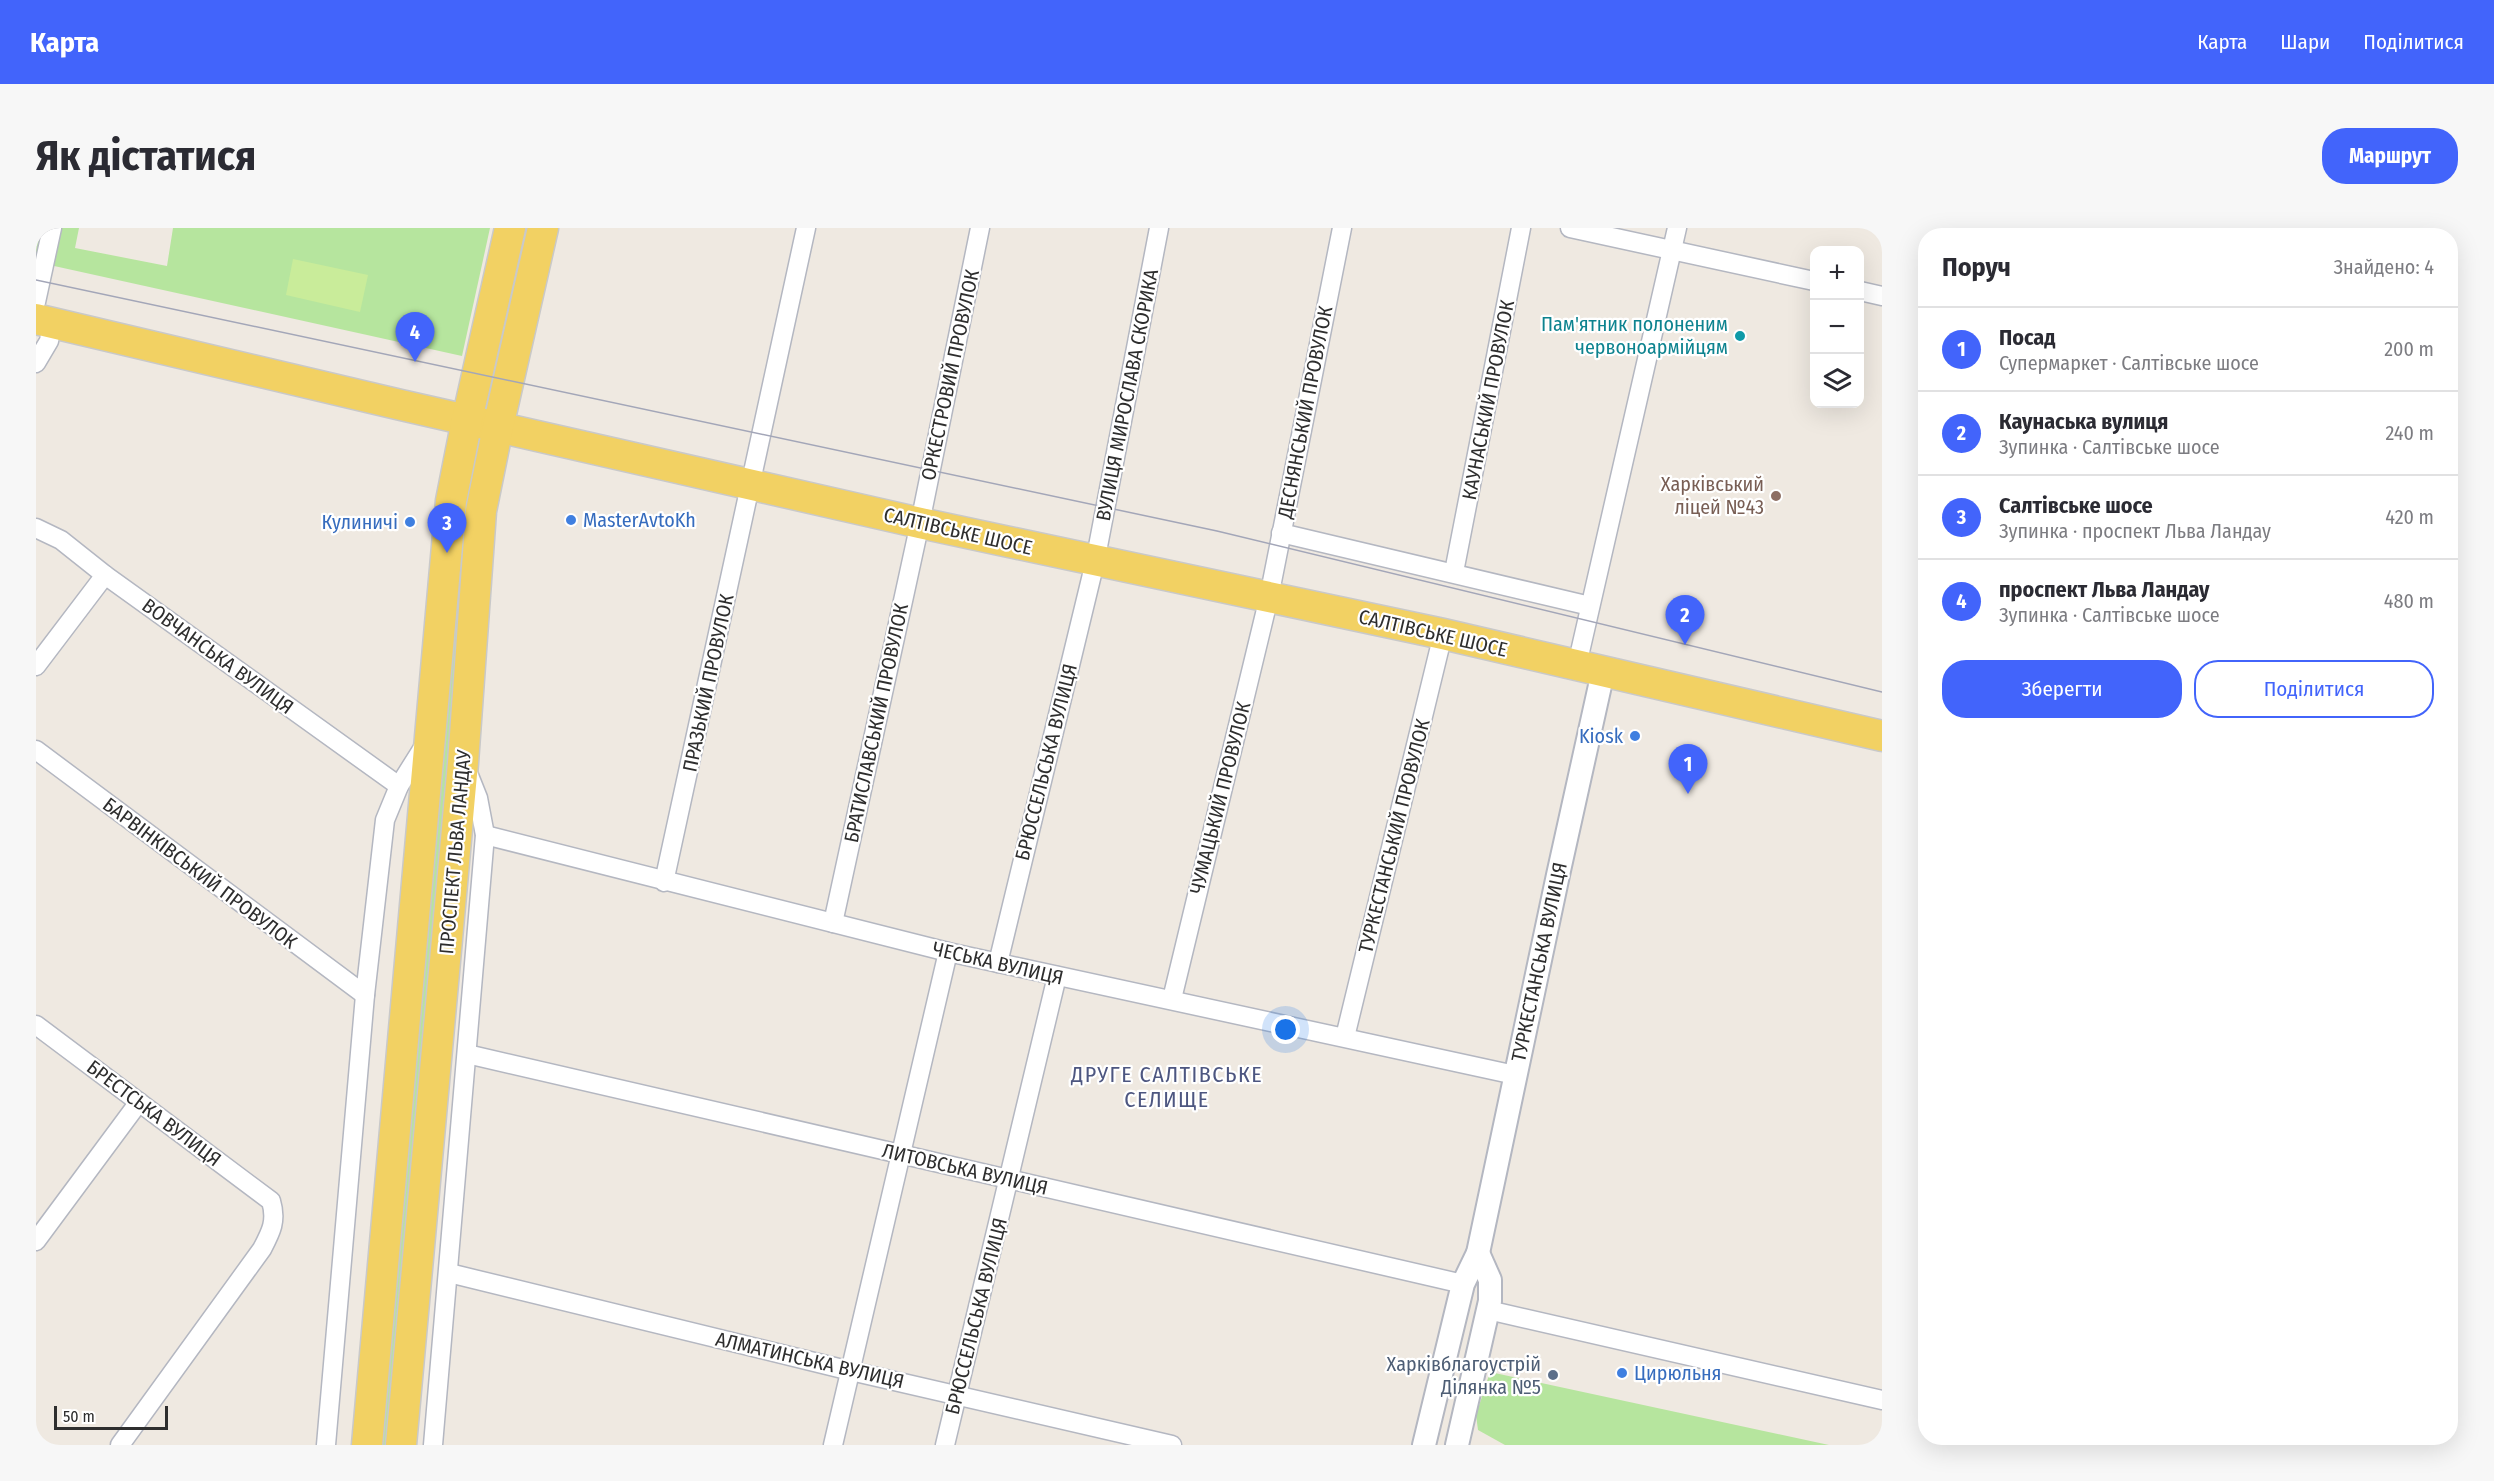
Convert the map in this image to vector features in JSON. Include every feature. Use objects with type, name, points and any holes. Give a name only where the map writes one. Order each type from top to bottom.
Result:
[{"type":"main road","name":"ПРОСПЕКТ ЛЬВА ЛАНДАУ","points":[[367,1445],[451,501],[510,228]]},
{"type":"main road","name":"ПРОСПЕКТ ЛЬВА ЛАНДАУ","points":[[401,1445],[463,763],[481,511],[543,228]]},
{"type":"main road","name":"САЛТІВСЬКЕ ШОСЕ","points":[[41,315],[467,420],[1095,562],[1443,634],[1882,736]]},
{"type":"street","points":[[36,363],[49,341],[41,315],[52,228]]},
{"type":"street","name":"ПРАЗЬКИЙ ПРОВУЛОК","points":[[664,882],[806,228]]},
{"type":"street","name":"ОРКЕСТРОВИЙ ПРОВУЛОК","points":[[920,523],[980,228]]},
{"type":"street","name":"ВУЛИЦЯ МИРОСЛАВА СКОРИКА","points":[[1095,562],[1159,228]]},
{"type":"street","name":"ДЕСНЯНСЬКИЙ ПРОВУЛОК","points":[[1269,597],[1342,228]]},
{"type":"street","name":"КАУНАСЬКИЙ ПРОВУЛОК","points":[[1455,572],[1521,228]]},
{"type":"street","points":[[1570,228],[1810,280]]},
{"type":"street","points":[[1590,668],[1590,606],[1677,228]]},
{"type":"street","points":[[1864,292],[1882,296]]},
{"type":"street","name":"БРАТИСЛАВСЬКИЙ ПРОВУЛОК","points":[[833,923],[920,523]]},
{"type":"street","name":"ВОВЧАНСЬКА ВУЛИЦЯ","points":[[36,528],[61,540],[105,575],[399,786]]},
{"type":"street","points":[[1281,532],[1590,606]]},
{"type":"street","name":"БРЮССЕЛЬСЬКА ВУЛИЦЯ","points":[[998,963],[1095,562]]},
{"type":"street","points":[[36,666],[105,575]]},
{"type":"street","name":"ЧУМАЦЬКИЙ ПРОВУЛОК","points":[[1172,999],[1269,597]]},
{"type":"street","name":"ТУРКЕСТАНСЬКИЙ ПРОВУЛОК","points":[[1345,1037],[1443,634]]},
{"type":"street","name":"ТУРКЕСТАНСЬКА ВУЛИЦЯ","points":[[1424,1445],[1463,1284],[1478,1253],[1515,1075],[1590,668]]},
{"type":"street","points":[[326,1445],[365,995],[385,820],[399,786],[429,739]]},
{"type":"street","name":"БАРВІНКІВСЬКИЙ ПРОВУЛОК","points":[[36,750],[365,995]]},
{"type":"street","points":[[434,1445],[485,835],[478,798],[463,763]]},
{"type":"street","name":"ЧЕСЬКА ВУЛИЦЯ","points":[[485,835],[948,952],[1515,1075]]},
{"type":"street","points":[[833,1445],[948,952]]},
{"type":"street","name":"БРЮССЕЛЬСЬКА ВУЛИЦЯ","points":[[945,1445],[1057,976]]},
{"type":"street","name":"БРЕСТСЬКА ВУЛИЦЯ","points":[[36,1025],[271,1201],[274,1225],[262,1249],[120,1445]]},
{"type":"street","name":"ЛИТОВСЬКА ВУЛИЦЯ","points":[[467,1054],[1463,1284]]},
{"type":"street","points":[[36,1241],[139,1102]]},
{"type":"street","points":[[1457,1445],[1491,1291],[1490,1280],[1478,1253]]},
{"type":"street","name":"АЛМАТИНСЬКА ВУЛИЦЯ","points":[[449,1272],[851,1371],[1172,1445]]},
{"type":"street","points":[[1488,1310],[1882,1400]]},
{"type":"green space","points":[[59,228],[79,228],[75,248],[167,266],[173,228],[490,228],[462,356],[36,262],[36,240],[55,244]]},
{"type":"green space","points":[[293,259],[368,275],[360,312],[286,295]]},
{"type":"green space","points":[[467,482],[475,482],[386,1445],[378,1445]]},
{"type":"green space","points":[[1490,1372],[1829,1445],[1505,1445],[1478,1430],[1476,1415]]},
{"type":"tram line","points":[[36,280],[1217,531],[1882,692]]},
{"type":"place","name":"Пам'ятник полоненим червоноармійцям","points":[[1740,336]]},
{"type":"place","name":"проспект Льва Ландау","points":[[415,362]]},
{"type":"place","name":"Харківський ліцей №43","points":[[1776,496]]},
{"type":"place","name":"MasterAvtoKh","points":[[571,520]]},
{"type":"place","name":"Кулиничі","points":[[410,522]]},
{"type":"place","name":"Салтівське шосе","points":[[447,553]]},
{"type":"place","name":"Каунаська вулиця","points":[[1685,645]]},
{"type":"place","name":"Kiosk","points":[[1635,736]]},
{"type":"place","name":"Посад","points":[[1688,794]]},
{"type":"place","name":"Цирюльня","points":[[1622,1373]]},
{"type":"place","name":"Харківблагоустрій Ділянка №5","points":[[1553,1375]]},
{"type":"district","name":"ДРУГЕ САЛТІВСЬКЕ СЕЛИЩЕ","points":[[1167,1086]]}]
